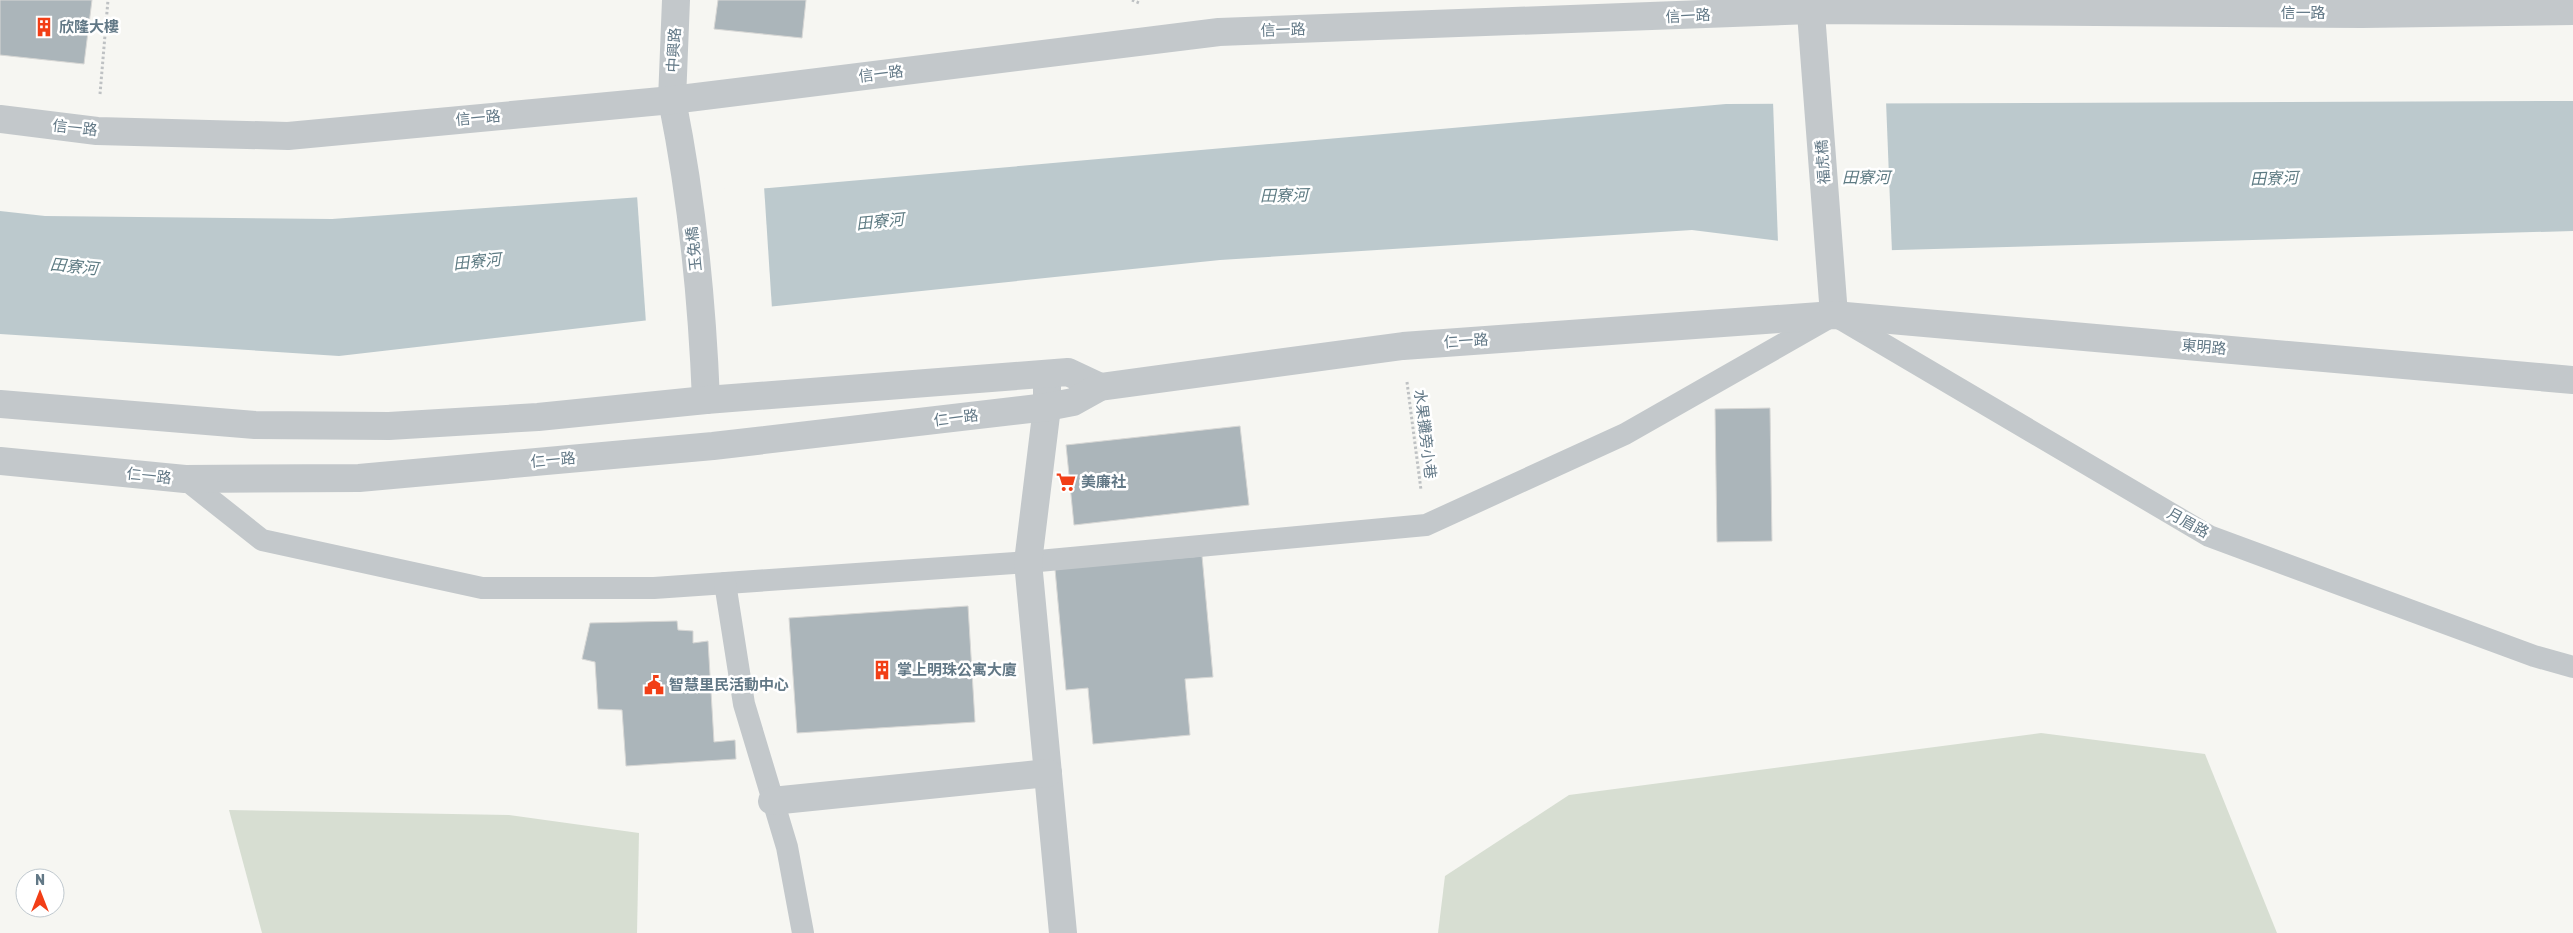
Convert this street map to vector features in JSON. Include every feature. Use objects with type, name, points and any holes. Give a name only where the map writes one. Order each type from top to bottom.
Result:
[{"type":"street","name":"中興路","points":[[672,100],[676,0]]},
{"type":"street","name":"信一路","points":[[0,119],[97,131],[288,136],[672,100],[1219,32],[1811,5],[2352,14],[2573,11]]},
{"type":"street","name":"福虎橋","points":[[1811,5],[1834,314]]},
{"type":"street","name":"玉兔橋","points":[[672,100],[687,174],[704,340],[706,400]]},
{"type":"street","name":"仁一路","points":[[0,461],[185,479],[359,478],[713,446],[1047,407],[1073,402],[1100,387],[1403,346],[1834,314]]},
{"type":"street","name":"東明路","points":[[1834,314],[2573,380]]},
{"type":"street","points":[[0,404],[255,425],[389,426],[538,417],[706,400],[1068,372],[1100,387]]},
{"type":"street","points":[[1047,374],[1047,407],[1028,562],[1063,933]]},
{"type":"street","points":[[772,801],[1048,774]]},
{"type":"lane","points":[[185,479],[262,540],[482,588],[654,588],[1028,562],[1426,525],[1625,434],[1834,314]]},
{"type":"lane","name":"月眉路","points":[[1834,314],[2209,536],[2534,656],[2573,667]]},
{"type":"lane","points":[[725,583],[744,704],[786,847],[802,933]]},
{"type":"path","points":[[97,131],[108,0]]},
{"type":"path","name":"水果攤旁小巷","points":[[1403,346],[1426,525]]},
{"type":"shaded area","points":[[2041,733],[2205,754],[2277,933],[1438,933],[1445,876],[1569,795]]},
{"type":"shaded area","points":[[229,810],[509,815],[639,833],[637,933],[262,933]]},
{"type":"water","name":"田寮河","points":[[2573,101],[2573,231],[1861,251],[1692,230],[1220,260],[727,311],[339,356],[0,334],[0,211],[45,216],[332,219],[769,188],[1726,104]]},
{"type":"pier","points":[[1773,101],[1886,101],[1892,253],[1861,254],[1778,243]]},
{"type":"pier","points":[[764,186],[772,309],[646,323],[637,195]]},
{"type":"building","name":"欣隆大樓","points":[[0,0],[92,0],[84,64],[0,55]]},
{"type":"building","points":[[718,0],[806,0],[802,38],[714,29]]},
{"type":"building","points":[[1770,408],[1772,541],[1717,542],[1715,409]]},
{"type":"building","points":[[1240,426],[1249,505],[1074,525],[1066,445]]},
{"type":"building","points":[[1202,556],[1213,677],[1185,679],[1190,735],[1093,744],[1088,688],[1066,690],[1055,569]]},
{"type":"building","name":"掌上明珠公寓大廈","points":[[968,606],[975,722],[797,733],[789,618]]},
{"type":"building","name":"智慧里民活動中心","points":[[677,621],[678,630],[693,631],[693,643],[708,641],[714,742],[735,740],[736,759],[626,766],[622,710],[598,709],[595,662],[582,659],[590,623]]},
{"type":"place","name":"欣隆大樓","points":[[44,27]]},
{"type":"place","name":"美廉社","points":[[1066,482]]},
{"type":"place","name":"掌上明珠公寓大廈","points":[[882,670]]},
{"type":"place","name":"智慧里民活動中心","points":[[654,685]]}]
